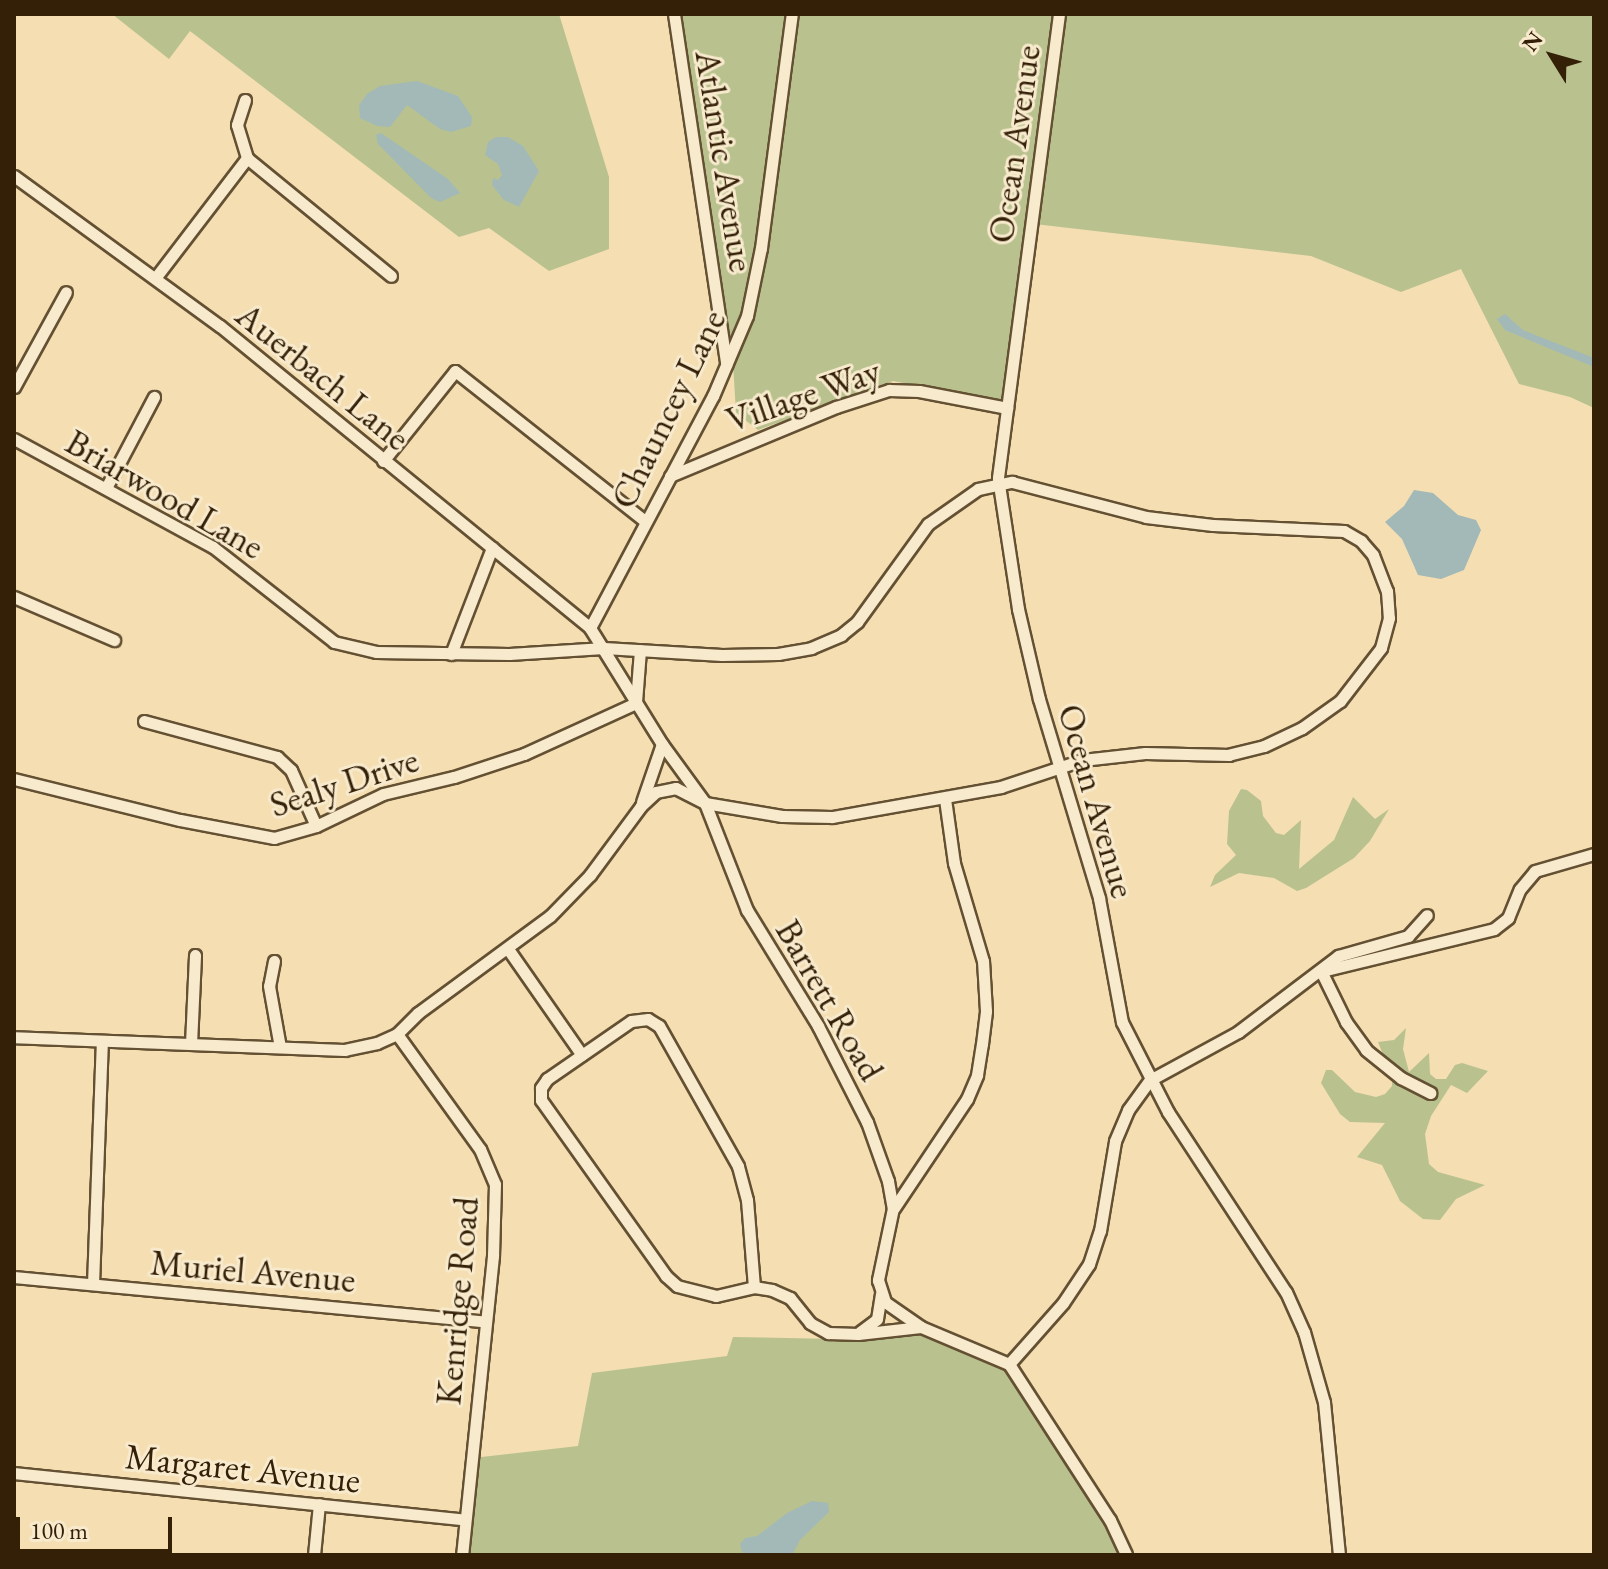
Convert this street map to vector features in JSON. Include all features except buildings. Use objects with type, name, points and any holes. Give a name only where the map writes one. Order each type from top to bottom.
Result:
[{"type":"street","name":"Atlantic Avenue","points":[[674,14],[726,364]]},
{"type":"street","name":"Chauncey Lane","points":[[590,628],[713,396],[740,338],[752,298],[792,14]]},
{"type":"street","name":"Ocean Avenue","points":[[1059,14],[998,483],[1018,609],[1059,768],[1099,898],[1122,1022],[1150,1080],[1195,1157],[1286,1292],[1304,1332],[1324,1402],[1339,1555]]},
{"type":"street","points":[[245,100],[237,125],[247,158],[391,276]]},
{"type":"street","points":[[156,277],[247,158]]},
{"type":"street","name":"Auerbach Lane","points":[[14,176],[156,277],[590,628]]},
{"type":"street","points":[[14,387],[66,292]]},
{"type":"street","points":[[383,461],[455,371],[645,521]]},
{"type":"street","name":"Village Way","points":[[669,476],[836,407],[889,390],[919,391],[1007,408]]},
{"type":"street","points":[[106,488],[154,397]]},
{"type":"street","name":"Briarwood Lane","points":[[14,439],[213,547],[334,642],[376,652],[451,654],[604,648],[722,655],[778,654],[811,648],[839,636],[873,604],[928,524],[978,489],[998,483]]},
{"type":"street","points":[[14,1037],[345,1050],[377,1043],[397,1034],[418,1013],[550,916],[590,875],[641,806],[656,792],[676,788],[705,803],[782,816],[832,817],[1001,787],[1082,760],[1118,755],[1229,755],[1264,746],[1302,728],[1340,701],[1376,657],[1388,629],[1387,591],[1373,555],[1361,541],[1344,531],[1213,525],[1146,517],[1031,486],[998,483]]},
{"type":"street","points":[[451,654],[492,548]]},
{"type":"street","points":[[14,597],[114,640]]},
{"type":"street","points":[[590,628],[604,648]]},
{"type":"street","name":"Barrett Road","points":[[604,648],[662,744],[705,803],[747,910],[818,1026],[867,1122],[888,1181],[893,1208],[880,1262],[881,1294]]},
{"type":"street","points":[[636,703],[640,650]]},
{"type":"street","name":"Sealy Drive","points":[[14,779],[262,838],[289,836],[383,794],[454,777],[524,754],[636,703]]},
{"type":"street","points":[[144,721],[277,757],[291,770],[316,826]]},
{"type":"street","points":[[641,806],[662,744]]},
{"type":"street","points":[[893,1208],[967,1099],[977,1075],[982,1044],[986,1011],[983,961],[954,863],[945,799]]},
{"type":"street","points":[[1321,971],[1494,929],[1508,918],[1520,889],[1535,871],[1594,854]]},
{"type":"street","points":[[1009,1364],[1063,1303],[1089,1264],[1100,1231],[1115,1141],[1128,1110],[1150,1080],[1238,1032],[1338,956],[1408,936],[1427,915]]},
{"type":"street","points":[[508,949],[582,1055]]},
{"type":"street","points":[[191,1044],[195,955]]},
{"type":"street","points":[[274,961],[269,986],[280,1047]]},
{"type":"street","points":[[1321,971],[1346,1022],[1366,1050],[1401,1078],[1430,1093]]},
{"type":"street","points":[[754,1287],[747,1200],[738,1166],[659,1026],[648,1019],[631,1021],[547,1079],[541,1088],[541,1100],[666,1276],[687,1291],[704,1295],[754,1287],[786,1294],[819,1329],[855,1334],[921,1327]]},
{"type":"street","name":"Kenridge Road","points":[[397,1034],[480,1149],[493,1174],[497,1204],[462,1555]]},
{"type":"street","points":[[93,1284],[102,1041]]},
{"type":"street","name":"Muriel Avenue","points":[[14,1277],[486,1322]]},
{"type":"street","points":[[855,1334],[877,1319],[881,1294]]},
{"type":"street","points":[[881,1294],[891,1308],[921,1327],[1009,1364],[1110,1520],[1126,1555]]},
{"type":"street","name":"Margaret Avenue","points":[[14,1473],[465,1520]]},
{"type":"street","points":[[314,1555],[319,1504]]},
{"type":"green space","points":[[112,14],[559,14],[609,177],[609,249],[549,271],[489,228],[459,237],[190,31],[169,59]]},
{"type":"green space","points":[[678,14],[1594,14],[1594,408],[1570,397],[1519,384],[1461,269],[1401,292],[1311,256],[1026,223],[1003,402],[893,381],[758,430],[736,413],[732,346]]},
{"type":"green space","points":[[1241,789],[1261,801],[1263,816],[1276,833],[1284,835],[1301,820],[1299,869],[1334,840],[1353,797],[1375,819],[1389,809],[1370,841],[1354,858],[1306,888],[1297,891],[1274,878],[1239,873],[1210,887],[1215,875],[1236,855],[1227,844],[1229,811]]},
{"type":"green space","points":[[1406,1028],[1403,1049],[1409,1072],[1429,1053],[1430,1074],[1436,1079],[1446,1079],[1455,1065],[1462,1063],[1488,1071],[1467,1093],[1451,1085],[1431,1116],[1425,1134],[1429,1164],[1438,1172],[1485,1185],[1456,1199],[1440,1220],[1423,1219],[1400,1201],[1382,1165],[1357,1157],[1385,1123],[1350,1122],[1340,1114],[1321,1083],[1326,1070],[1332,1070],[1355,1092],[1376,1097],[1385,1094],[1392,1086],[1392,1077],[1378,1042],[1394,1040]]},
{"type":"green space","points":[[911,1334],[956,1341],[1007,1367],[1126,1555],[463,1555],[473,1458],[578,1446],[592,1373],[727,1356],[733,1337],[835,1339]]},
{"type":"water","points":[[417,81],[458,96],[472,117],[471,126],[451,132],[440,129],[407,105],[390,127],[377,126],[360,118],[359,105],[367,94],[380,86]]},
{"type":"water","points":[[381,133],[448,179],[460,193],[440,202],[431,198],[378,144],[376,135]]},
{"type":"water","points":[[496,137],[508,137],[523,146],[539,171],[519,207],[504,200],[492,185],[493,178],[498,180],[502,175],[498,164],[485,155],[488,142]]},
{"type":"water","points":[[1505,314],[1523,330],[1594,358],[1594,367],[1505,330],[1497,319]]},
{"type":"water","points":[[1414,490],[1433,493],[1458,515],[1476,520],[1481,530],[1464,570],[1441,579],[1418,575],[1402,539],[1385,522],[1404,506]]},
{"type":"water","points":[[812,1501],[828,1503],[829,1512],[800,1540],[792,1555],[748,1555],[742,1552],[740,1544],[745,1538],[757,1536],[787,1513]]}]
